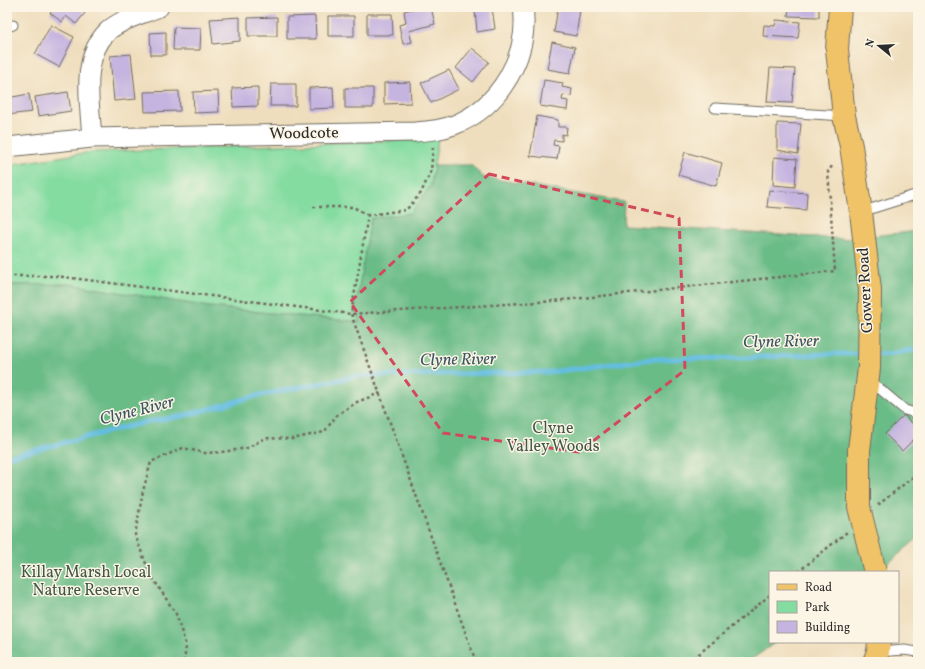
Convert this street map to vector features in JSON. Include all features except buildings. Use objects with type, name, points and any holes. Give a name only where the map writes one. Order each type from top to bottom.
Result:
[{"type":"main road","name":"Gower Road","points":[[840,7],[836,49],[844,116],[851,146],[861,212],[870,290],[869,368],[859,450],[859,507],[875,571]]},
{"type":"street","points":[[92,138],[88,77],[92,59],[99,43],[109,31],[122,22],[159,7]]},
{"type":"street","name":"Woodcote","points":[[7,147],[92,138],[434,131],[455,125],[476,113],[492,99],[504,84],[513,70],[520,51],[524,30],[523,7]]},
{"type":"lane","points":[[716,108],[844,116]]},
{"type":"lane","points":[[861,212],[918,194]]},
{"type":"lane","points":[[869,368],[874,384],[906,410],[918,414]]},
{"type":"lane","points":[[877,652],[904,650],[918,652]]},
{"type":"path","points":[[313,207],[353,207],[368,215],[406,210],[421,193],[431,171],[434,131]]},
{"type":"path","points":[[7,276],[56,276],[351,314],[554,301],[835,271],[828,171],[851,146]]},
{"type":"path","points":[[368,215],[351,314],[476,662]]},
{"type":"path","points":[[184,662],[186,646],[176,614],[150,574],[135,535],[143,491],[151,462],[183,448],[205,453],[222,452],[248,448],[265,438],[292,439],[324,432],[337,415],[357,402],[380,393]]},
{"type":"path","points":[[689,662],[769,596]]},
{"type":"highlighted area","points":[[489,174],[679,218],[685,370],[579,452],[443,433],[350,302]]},
{"type":"green space","points":[[438,139],[431,185],[411,213],[361,322],[209,307],[69,284],[7,285],[7,165],[91,152]]},
{"type":"green space","name":"Clyne Valley Woods","points":[[434,165],[471,165],[483,177],[624,202],[623,225],[844,239],[918,231],[918,538],[879,571],[769,571],[769,643],[775,643],[748,662],[7,662],[7,285],[69,284],[209,307],[360,322],[355,310],[371,218],[411,213],[431,185]]},
{"type":"waterway","name":"Clyne River","points":[[874,354],[889,354],[918,349]]},
{"type":"waterway","name":"Clyne River","points":[[7,457],[146,422],[183,416],[256,396],[357,376],[550,372],[651,359],[864,354]]},
{"type":"park label","name":"Killay Marsh Local Nature Reserve","points":[[86,582]]}]
